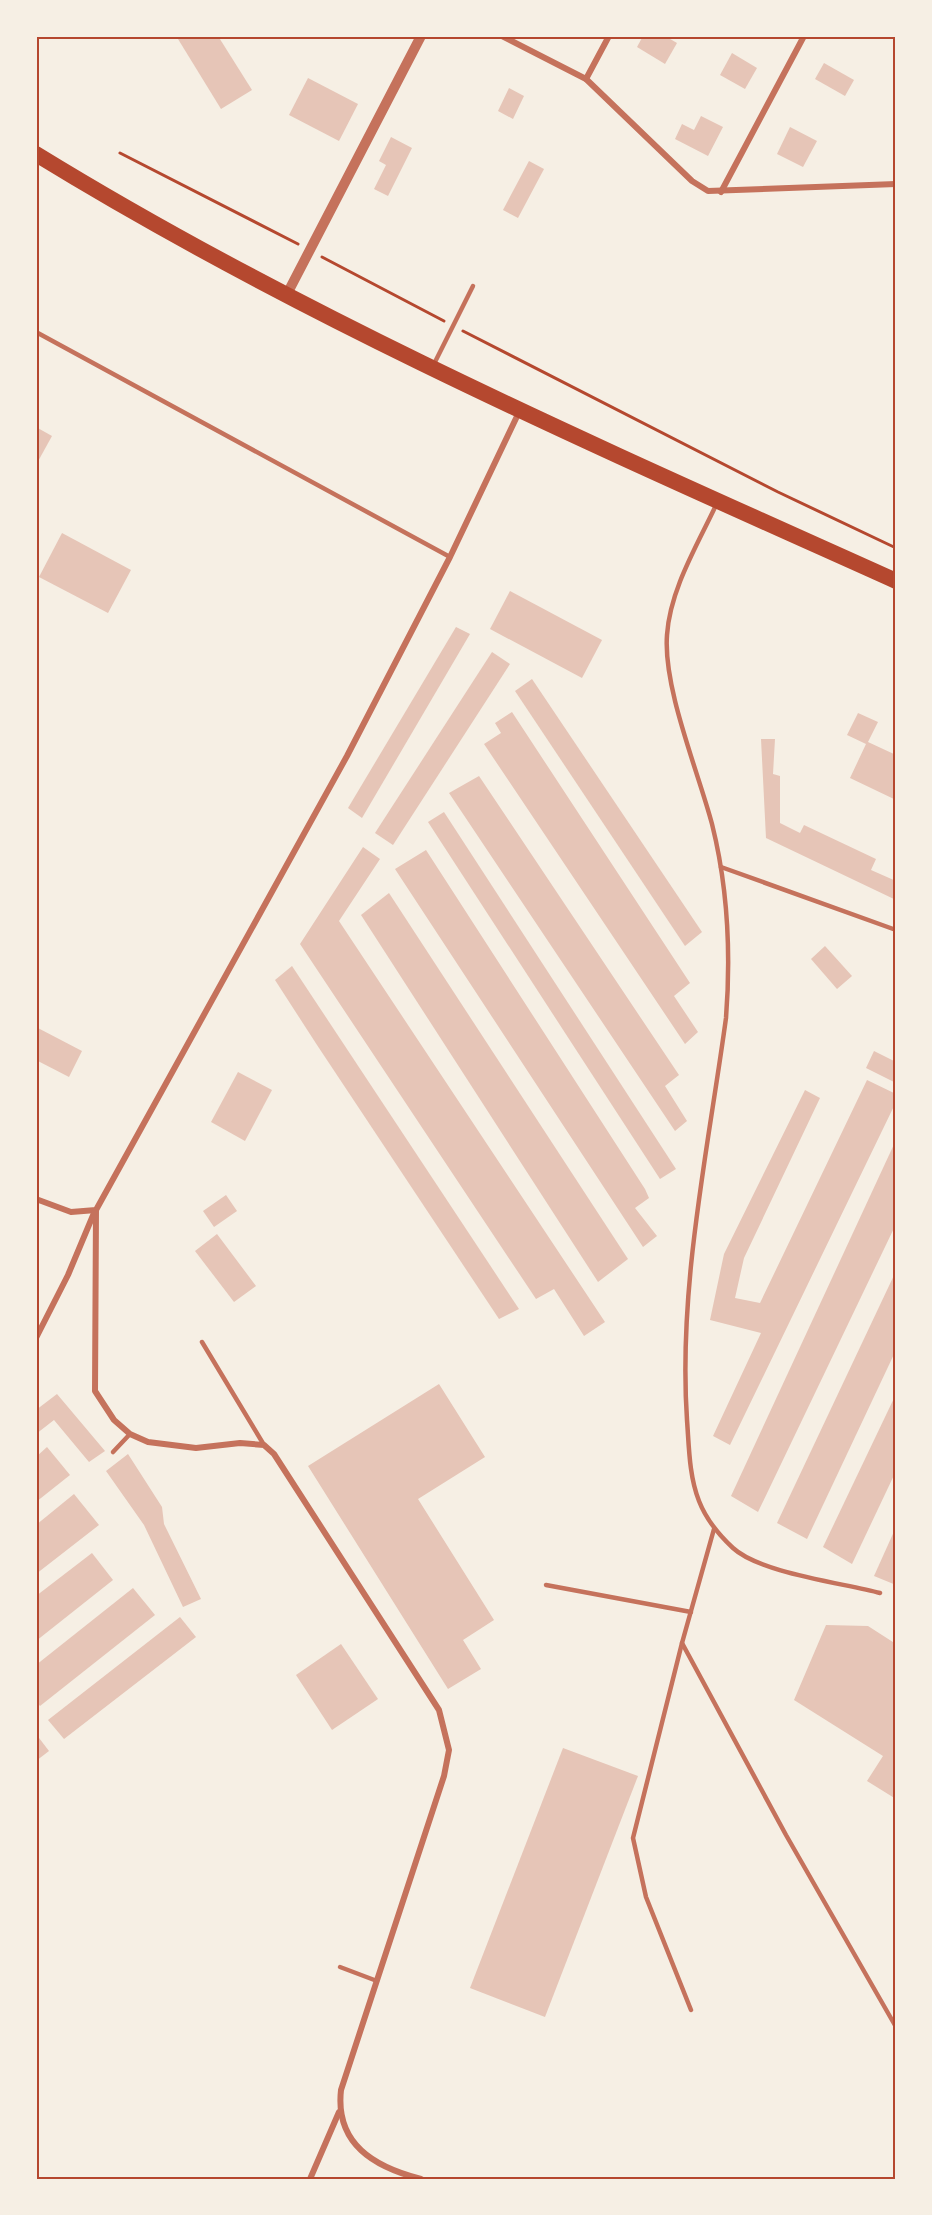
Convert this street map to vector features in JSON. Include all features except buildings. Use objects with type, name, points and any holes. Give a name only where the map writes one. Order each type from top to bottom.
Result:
[{"type":"highway","points":[[36,154],[127,210],[286,296],[520,409],[896,581]]},
{"type":"street","points":[[286,296],[421,36]]},
{"type":"street","points":[[502,36],[586,79],[692,181],[708,191],[896,184]]},
{"type":"street","points":[[586,79],[609,36]]},
{"type":"street","points":[[721,192],[804,36]]},
{"type":"street","points":[[36,1338],[68,1275],[96,1210],[347,756],[450,556],[520,409]]},
{"type":"street","points":[[36,1198],[71,1212],[96,1210]]},
{"type":"street","points":[[96,1210],[95,1391],[114,1420],[130,1434],[148,1442],[196,1448],[240,1443],[264,1445],[274,1454],[439,1710],[449,1750],[444,1776],[341,2090],[339,2112],[310,2179]]},
{"type":"street","points":[[339,2112],[350,2138],[368,2157],[403,2174],[421,2179]]},
{"type":"lane","points":[[433,366],[473,286]]},
{"type":"lane","points":[[36,332],[450,556]]},
{"type":"lane","points":[[718,501],[684,573],[667,635],[670,672],[721,867],[729,971],[726,1018],[686,1310],[686,1399],[690,1462],[699,1501],[714,1529],[735,1551],[771,1567],[880,1593]]},
{"type":"lane","points":[[721,867],[896,930]]},
{"type":"lane","points":[[202,1342],[264,1445]]},
{"type":"lane","points":[[113,1452],[130,1434]]},
{"type":"lane","points":[[691,2010],[646,1897],[633,1838],[682,1643],[714,1529]]},
{"type":"lane","points":[[546,1585],[691,1612]]},
{"type":"lane","points":[[682,1643],[786,1835],[896,2027]]},
{"type":"lane","points":[[340,1967],[377,1981]]},
{"type":"path","points":[[120,153],[767,486],[896,548]]}]
